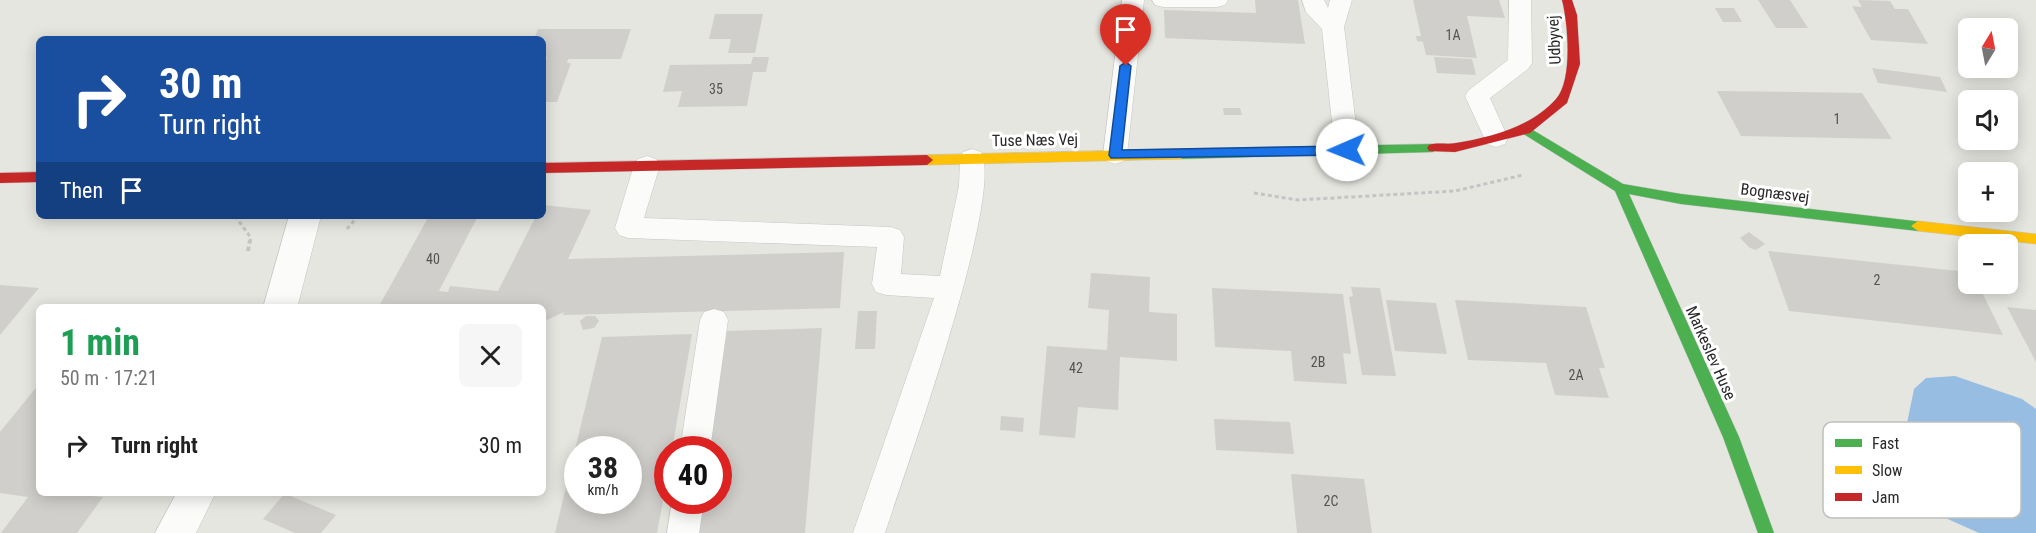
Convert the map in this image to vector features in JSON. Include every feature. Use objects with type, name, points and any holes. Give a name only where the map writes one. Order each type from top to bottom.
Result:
[{"type":"street","name":"Udbyvej","points":[[1526,130],[1563,100],[1566,91],[1574,64],[1571,15],[1567,0]]},
{"type":"street","name":"Tuse Næs Vej","points":[[546,168],[1455,148],[1526,130]]},
{"type":"street","name":"Bognæsvej","points":[[1526,130],[1620,188],[1681,199],[2036,239]]},
{"type":"street","points":[[0,178],[36,177]]},
{"type":"street","name":"Markeslev Huse","points":[[1620,188],[1731,437],[1766,533]]},
{"type":"street","points":[[281,304],[304,219]]},
{"type":"street","points":[[175,533],[195,496]]},
{"type":"lane","points":[[1115,155],[1133,0]]},
{"type":"lane","points":[[1163,0],[1217,0]]},
{"type":"lane","points":[[1313,0],[1314,7],[1333,27]]},
{"type":"lane","points":[[1341,0],[1333,27],[1347,150]]},
{"type":"lane","points":[[1496,138],[1477,96],[1520,63],[1520,0]]},
{"type":"lane","points":[[869,533],[951,288],[972,186],[972,158]]},
{"type":"lane","points":[[647,165],[628,228],[891,237],[886,284],[951,288]]},
{"type":"lane","points":[[697,436],[714,320]]},
{"type":"lane","points":[[683,533],[686,514]]},
{"type":"water","points":[[1955,376],[2022,399],[2036,409],[2036,533],[1979,533],[1945,518],[2021,518],[2021,422],[1907,422],[1914,389],[1926,378]]},
{"type":"building","points":[[1255,0],[1298,0],[1305,44],[1165,38],[1164,10],[1256,13]]},
{"type":"building","points":[[1413,0],[1499,0],[1505,18],[1467,16],[1477,58],[1426,55],[1423,42],[1417,41],[1416,36],[1421,36]]},
{"type":"building","points":[[1758,0],[1790,0],[1808,28],[1776,28]]},
{"type":"building","points":[[1858,0],[1890,1],[1895,9],[1908,9],[1928,44],[1871,40],[1852,6],[1862,7]]},
{"type":"building","points":[[1715,8],[1734,8],[1742,22],[1723,22]]},
{"type":"building","points":[[715,14],[763,14],[755,53],[728,53],[731,39],[709,39]]},
{"type":"building","points":[[538,29],[631,29],[621,59],[568,59],[567,63],[571,63],[557,102],[546,102],[546,36],[535,36]]},
{"type":"building","points":[[753,57],[769,57],[766,72],[753,72],[747,106],[678,107],[682,91],[663,92],[670,65],[751,64]]},
{"type":"building","points":[[1434,57],[1472,59],[1476,75],[1437,73]]},
{"type":"building","points":[[1872,68],[1940,77],[1947,92],[1878,83]]},
{"type":"building","points":[[1717,91],[1862,93],[1892,139],[1741,136]]},
{"type":"building","points":[[1223,108],[1240,108],[1242,115],[1224,115]]},
{"type":"building","points":[[546,205],[591,210],[568,259],[844,252],[840,308],[563,315],[564,312],[546,321],[546,304],[380,304],[427,219],[476,219],[439,291],[448,292],[450,286],[498,291],[534,219],[546,219]]},
{"type":"building","points":[[1749,232],[1765,244],[1756,250],[1750,248],[1740,238]]},
{"type":"building","points":[[1768,251],[1958,271],[1958,294],[1983,294],[2003,335],[1789,311]]},
{"type":"building","points":[[1091,273],[1150,277],[1149,312],[1177,314],[1177,361],[1120,357],[1118,410],[1078,407],[1075,438],[1039,435],[1047,346],[1107,350],[1109,310],[1088,308]]},
{"type":"building","points":[[0,285],[39,288],[0,335]]},
{"type":"building","points":[[1351,287],[1380,288],[1396,376],[1362,375],[1349,297],[1353,296]]},
{"type":"building","points":[[1212,288],[1343,294],[1351,354],[1343,353],[1347,384],[1294,381],[1291,351],[1215,347]]},
{"type":"building","points":[[1386,300],[1436,303],[1447,354],[1395,351]]},
{"type":"building","points":[[1455,300],[1586,307],[1605,368],[1599,368],[1609,398],[1555,395],[1546,363],[1468,360]]},
{"type":"building","points":[[2007,307],[2036,310],[2036,362]]},
{"type":"building","points":[[858,311],[877,311],[875,349],[855,349]]},
{"type":"building","points":[[586,316],[595,316],[599,321],[594,328],[583,330],[580,321]]},
{"type":"building","points":[[822,328],[805,533],[697,533],[700,514],[732,514],[732,436],[711,436],[727,331]]},
{"type":"building","points":[[692,334],[674,436],[654,436],[654,514],[661,514],[657,533],[555,533],[564,495],[564,514],[642,514],[642,436],[578,436],[602,337]]},
{"type":"building","points":[[36,388],[36,496],[103,497],[77,533],[1,533],[28,497],[0,493],[0,432]]},
{"type":"building","points":[[1001,416],[1024,418],[1023,432],[1000,430]]},
{"type":"building","points":[[1214,419],[1290,422],[1294,454],[1216,450]]},
{"type":"building","points":[[1291,474],[1364,479],[1372,533],[1297,533]]},
{"type":"building","points":[[282,496],[291,496],[336,515],[321,533],[295,533],[263,519]]},
{"type":"traffic: fast","points":[[1526,130],[1620,188],[1681,199],[1918,226]]},
{"type":"traffic: fast","points":[[1181,154],[1433,148]]},
{"type":"traffic: fast","points":[[1620,188],[1731,437],[1766,533]]},
{"type":"traffic: slow","points":[[927,160],[1181,154]]},
{"type":"traffic: slow","points":[[1918,226],[2036,239]]},
{"type":"traffic: jam","points":[[1433,148],[1455,148],[1526,130],[1563,100],[1574,64],[1571,15],[1567,0]]},
{"type":"traffic: jam","points":[[546,168],[927,160]]},
{"type":"traffic: jam","points":[[0,178],[36,177]]},
{"type":"route","points":[[1126,66],[1115,155],[1347,150]]}]
